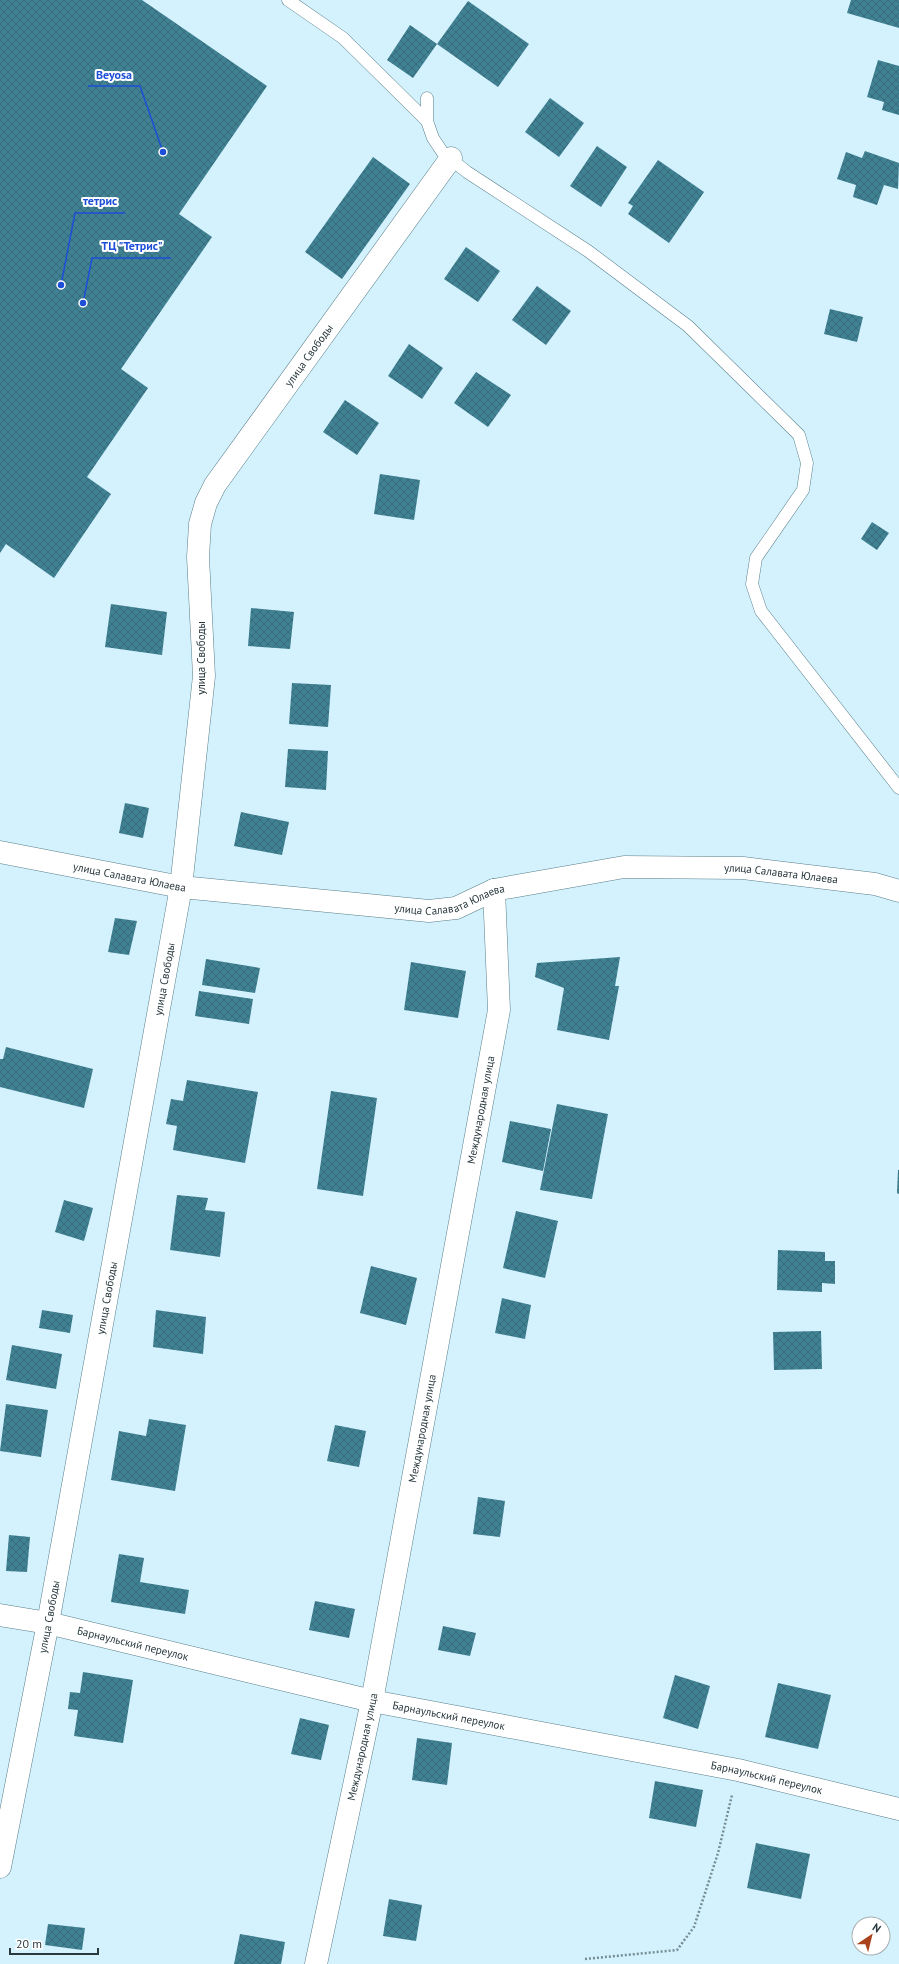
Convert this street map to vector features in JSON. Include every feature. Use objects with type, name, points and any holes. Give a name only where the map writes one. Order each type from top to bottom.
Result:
[{"type":"street","name":"улица Свободы","points":[[0,1867],[48,1624],[181,887],[204,676],[198,557],[200,524],[206,504],[215,485],[451,158]]},
{"type":"street","name":"улица Салавата Юлаева","points":[[0,852],[181,887],[429,911],[456,908],[494,890],[624,867],[743,868],[876,884],[899,891]]},
{"type":"street","name":"Международная улица","points":[[316,1964],[372,1701],[499,1010],[494,890]]},
{"type":"street","name":"Барнаульский переулок","points":[[0,1615],[48,1624],[372,1701],[738,1770],[899,1809]]},
{"type":"lane","points":[[288,0],[343,38],[427,121]]},
{"type":"lane","points":[[427,98],[427,121],[433,138],[444,153],[467,172],[588,251],[688,326],[800,436],[807,463],[803,490],[756,558],[752,584],[761,611],[899,788]]},
{"type":"path","points":[[585,1959],[677,1950],[694,1927],[718,1853],[738,1770]]},
{"type":"building","points":[[0,0],[142,0],[267,86],[179,214],[212,237],[121,369],[148,388],[87,477],[111,494],[54,578],[6,544],[0,553]]},
{"type":"building","points":[[851,0],[899,0],[899,28],[847,13]]},
{"type":"building","points":[[468,1],[529,44],[498,87],[437,44]]},
{"type":"building","points":[[410,25],[437,44],[413,78],[387,60]]},
{"type":"building","points":[[878,60],[899,66],[899,115],[882,110],[884,102],[867,97]]},
{"type":"building","points":[[550,98],[584,123],[559,157],[525,132]]},
{"type":"building","points":[[597,146],[627,167],[601,207],[570,186]]},
{"type":"building","points":[[865,151],[899,163],[898,189],[884,185],[877,205],[853,197],[856,185],[837,179],[846,152],[862,158]]},
{"type":"building","points":[[373,157],[410,184],[342,279],[305,252]]},
{"type":"building","points":[[658,160],[704,192],[669,243],[628,214],[633,206],[628,203]]},
{"type":"building","points":[[466,247],[500,271],[478,302],[444,279]]},
{"type":"building","points":[[537,286],[571,311],[546,345],[512,320]]},
{"type":"building","points":[[830,309],[863,317],[857,342],[824,334]]},
{"type":"building","points":[[409,344],[443,368],[422,399],[388,376]]},
{"type":"building","points":[[476,372],[511,395],[488,427],[454,403]]},
{"type":"building","points":[[345,400],[379,423],[357,455],[323,432]]},
{"type":"building","points":[[380,474],[420,480],[414,520],[374,514]]},
{"type":"building","points":[[872,522],[889,533],[877,550],[861,539]]},
{"type":"building","points":[[111,604],[167,612],[162,655],[105,647]]},
{"type":"building","points":[[251,608],[294,612],[290,649],[248,646]]},
{"type":"building","points":[[292,683],[331,685],[328,727],[289,724]]},
{"type":"building","points":[[288,749],[328,751],[326,790],[285,787]]},
{"type":"building","points":[[125,803],[149,808],[143,838],[119,833]]},
{"type":"building","points":[[241,812],[289,822],[282,855],[234,846]]},
{"type":"building","points":[[115,918],[137,921],[129,955],[108,952]]},
{"type":"building","points":[[620,957],[615,986],[619,986],[609,1040],[557,1030],[564,988],[535,977],[537,963]]},
{"type":"building","points":[[206,959],[260,968],[255,993],[202,985]]},
{"type":"building","points":[[411,962],[466,971],[458,1018],[404,1010]]},
{"type":"building","points":[[199,991],[253,999],[249,1024],[195,1016]]},
{"type":"building","points":[[6,1047],[93,1069],[84,1108],[0,1087],[0,1059],[3,1059]]},
{"type":"building","points":[[187,1080],[258,1092],[245,1163],[173,1150],[177,1126],[166,1124],[171,1099],[183,1101]]},
{"type":"building","points":[[331,1091],[377,1098],[363,1196],[317,1189]]},
{"type":"building","points":[[557,1104],[608,1114],[592,1199],[540,1190]]},
{"type":"building","points":[[510,1121],[551,1129],[543,1171],[502,1162]]},
{"type":"building","points":[[899,1170],[899,1194],[897,1193]]},
{"type":"building","points":[[177,1195],[208,1198],[205,1210],[225,1212],[220,1257],[170,1250]]},
{"type":"building","points":[[64,1200],[93,1208],[84,1241],[55,1232]]},
{"type":"building","points":[[516,1211],[558,1221],[545,1278],[503,1268]]},
{"type":"building","points":[[778,1250],[825,1252],[825,1261],[835,1261],[835,1284],[822,1283],[822,1292],[777,1290]]},
{"type":"building","points":[[371,1266],[417,1278],[406,1325],[360,1313]]},
{"type":"building","points":[[502,1298],[531,1305],[525,1339],[495,1333]]},
{"type":"building","points":[[42,1310],[73,1315],[70,1333],[39,1328]]},
{"type":"building","points":[[156,1310],[206,1317],[203,1354],[153,1347]]},
{"type":"building","points":[[821,1331],[822,1369],[774,1370],[773,1332]]},
{"type":"building","points":[[12,1345],[62,1354],[56,1389],[6,1380]]},
{"type":"building","points":[[6,1404],[48,1410],[41,1457],[0,1451]]},
{"type":"building","points":[[149,1419],[186,1425],[175,1491],[111,1480],[119,1431],[146,1436]]},
{"type":"building","points":[[335,1425],[366,1431],[359,1467],[327,1461]]},
{"type":"building","points":[[478,1497],[505,1501],[500,1537],[473,1534]]},
{"type":"building","points":[[9,1535],[30,1537],[27,1572],[6,1571]]},
{"type":"building","points":[[119,1554],[144,1558],[140,1582],[189,1590],[185,1614],[111,1602]]},
{"type":"building","points":[[315,1601],[355,1609],[349,1638],[309,1630]]},
{"type":"building","points":[[443,1626],[476,1633],[470,1656],[438,1650]]},
{"type":"building","points":[[83,1672],[133,1680],[123,1743],[74,1736],[78,1710],[68,1709],[70,1692],[80,1693]]},
{"type":"building","points":[[675,1675],[710,1686],[698,1729],[663,1718]]},
{"type":"building","points":[[778,1683],[831,1695],[818,1749],[765,1737]]},
{"type":"building","points":[[300,1718],[329,1725],[321,1760],[291,1754]]},
{"type":"building","points":[[417,1738],[452,1743],[447,1785],[412,1780]]},
{"type":"building","points":[[655,1781],[703,1790],[696,1827],[649,1818]]},
{"type":"building","points":[[756,1843],[810,1854],[801,1899],[747,1888]]},
{"type":"building","points":[[389,1899],[422,1905],[416,1941],[383,1936]]},
{"type":"building","points":[[48,1924],[85,1928],[82,1950],[45,1945]]},
{"type":"building","points":[[240,1934],[285,1942],[281,1964],[234,1964]]},
{"type":"place","name":"Beyosa","points":[[163,152]]},
{"type":"place","name":"тетрис","points":[[61,285]]},
{"type":"place","name":"ТЦ \"Тетрис\"","points":[[83,303]]}]
